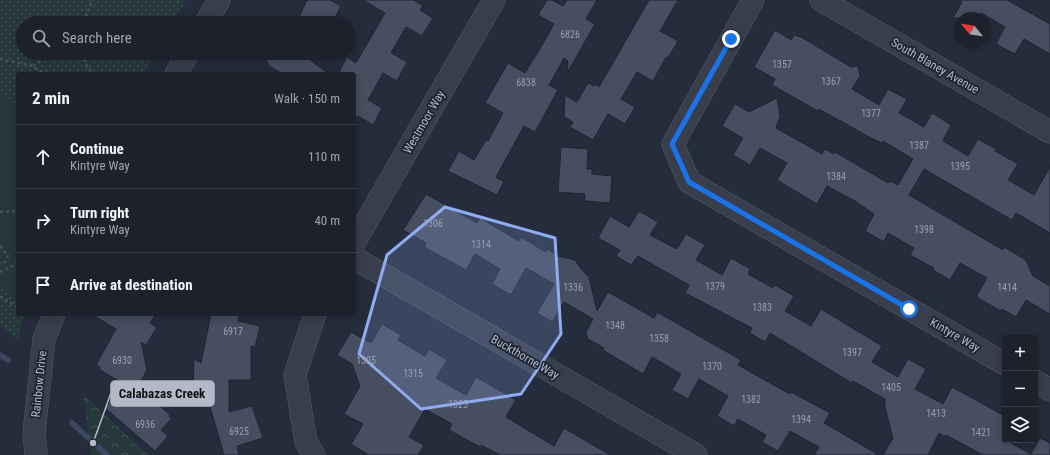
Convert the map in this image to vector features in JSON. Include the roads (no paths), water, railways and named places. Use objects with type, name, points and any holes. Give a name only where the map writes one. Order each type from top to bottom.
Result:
[{"type":"street","points":[[210,16],[219,0]]},
{"type":"street","name":"Westmoor Way","points":[[356,240],[494,0]]},
{"type":"street","name":"Kintyre Way","points":[[753,0],[672,144],[689,182],[1002,362]]},
{"type":"street","name":"South Blaney Avenue","points":[[821,0],[1050,132]]},
{"type":"street","points":[[177,72],[184,60]]},
{"type":"street","name":"Buckthorne Way","points":[[356,259],[696,455]]},
{"type":"street","name":"Rainbow Drive","points":[[36,455],[34,433],[44,340],[53,316]]},
{"type":"street","points":[[310,448],[295,375],[314,316]]},
{"type":"street","points":[[1038,383],[1050,390]]},
{"type":"waterway","points":[[0,355],[8,360]]},
{"type":"waterway","points":[[72,423],[107,455]]},
{"type":"place","name":"Calabazas Creek","points":[[93,443]]}]
